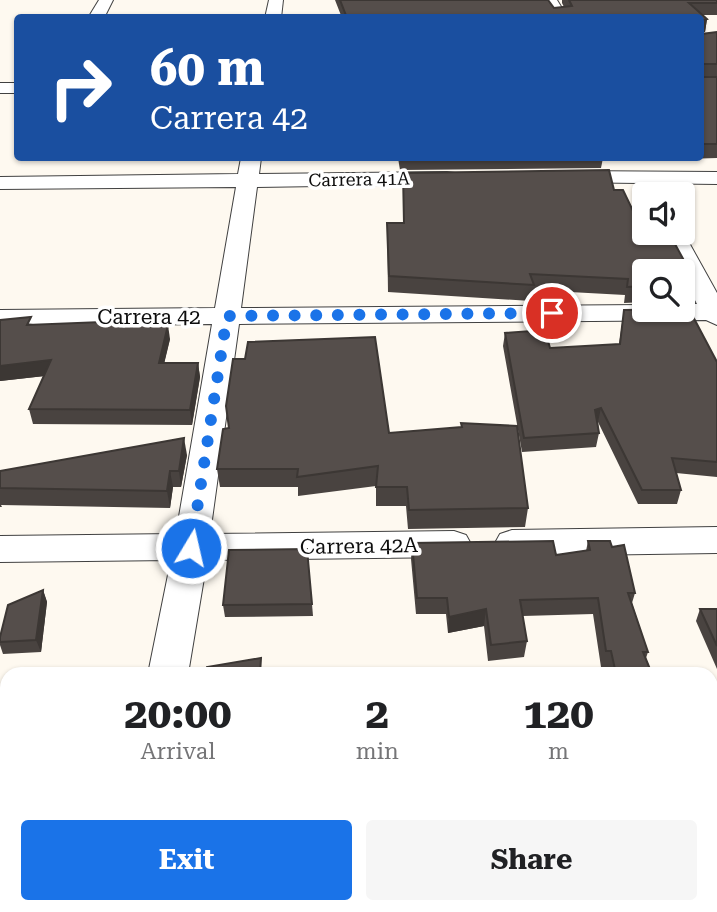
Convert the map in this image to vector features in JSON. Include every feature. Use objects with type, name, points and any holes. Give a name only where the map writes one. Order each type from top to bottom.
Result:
[{"type":"street","name":"Carrera 41A","points":[[0,183],[250,169],[467,178]]},
{"type":"street","points":[[168,667],[191,548],[250,169]]},
{"type":"street","points":[[548,177],[717,178]]},
{"type":"street","points":[[680,245],[716,314]]},
{"type":"street","name":"Carrera 42","points":[[0,318],[716,314]]},
{"type":"street","name":"Carrera 42A","points":[[0,550],[717,540]]},
{"type":"building","points":[[340,0],[548,0],[554,8],[572,6],[569,0],[717,0],[717,3],[689,3],[701,14],[345,14]]},
{"type":"building","points":[[717,32],[717,64],[704,64],[704,34]]},
{"type":"building","points":[[704,77],[717,77],[717,144],[704,144]]},
{"type":"building","points":[[609,170],[614,190],[623,190],[632,209],[632,245],[676,245],[683,259],[632,259],[632,287],[627,287],[628,279],[530,274],[534,285],[389,276],[387,223],[404,223],[403,173]]},
{"type":"building","points":[[624,310],[632,310],[632,322],[695,320],[717,362],[717,462],[672,458],[681,490],[642,490],[601,408],[595,410],[599,433],[524,438],[505,333],[545,330],[550,348],[620,344]]},
{"type":"building","points":[[31,317],[27,325],[128,321],[168,325],[159,363],[198,363],[190,410],[29,409],[51,360],[0,366],[0,320]]},
{"type":"building","points":[[375,337],[389,433],[462,427],[461,423],[517,426],[528,508],[409,510],[407,487],[376,487],[378,466],[297,477],[298,469],[217,469],[223,429],[229,428],[226,406],[233,359],[245,359],[248,342]]},
{"type":"building","points":[[184,438],[179,471],[170,471],[167,491],[0,488],[0,471]]},
{"type":"building","points":[[553,541],[556,555],[590,550],[588,541],[610,541],[612,547],[624,545],[635,593],[628,593],[648,652],[643,652],[649,667],[614,667],[611,651],[606,651],[598,598],[520,600],[527,641],[491,645],[486,609],[449,617],[447,598],[417,598],[412,543]]},
{"type":"building","points":[[307,549],[312,604],[223,605],[229,550]]},
{"type":"building","points":[[43,590],[36,640],[0,642],[8,605]]},
{"type":"building","points":[[700,609],[717,609],[717,646]]},
{"type":"building","points":[[261,658],[260,667],[207,667]]},
{"type":"route","points":[[191,548],[227,316],[552,313]]}]
